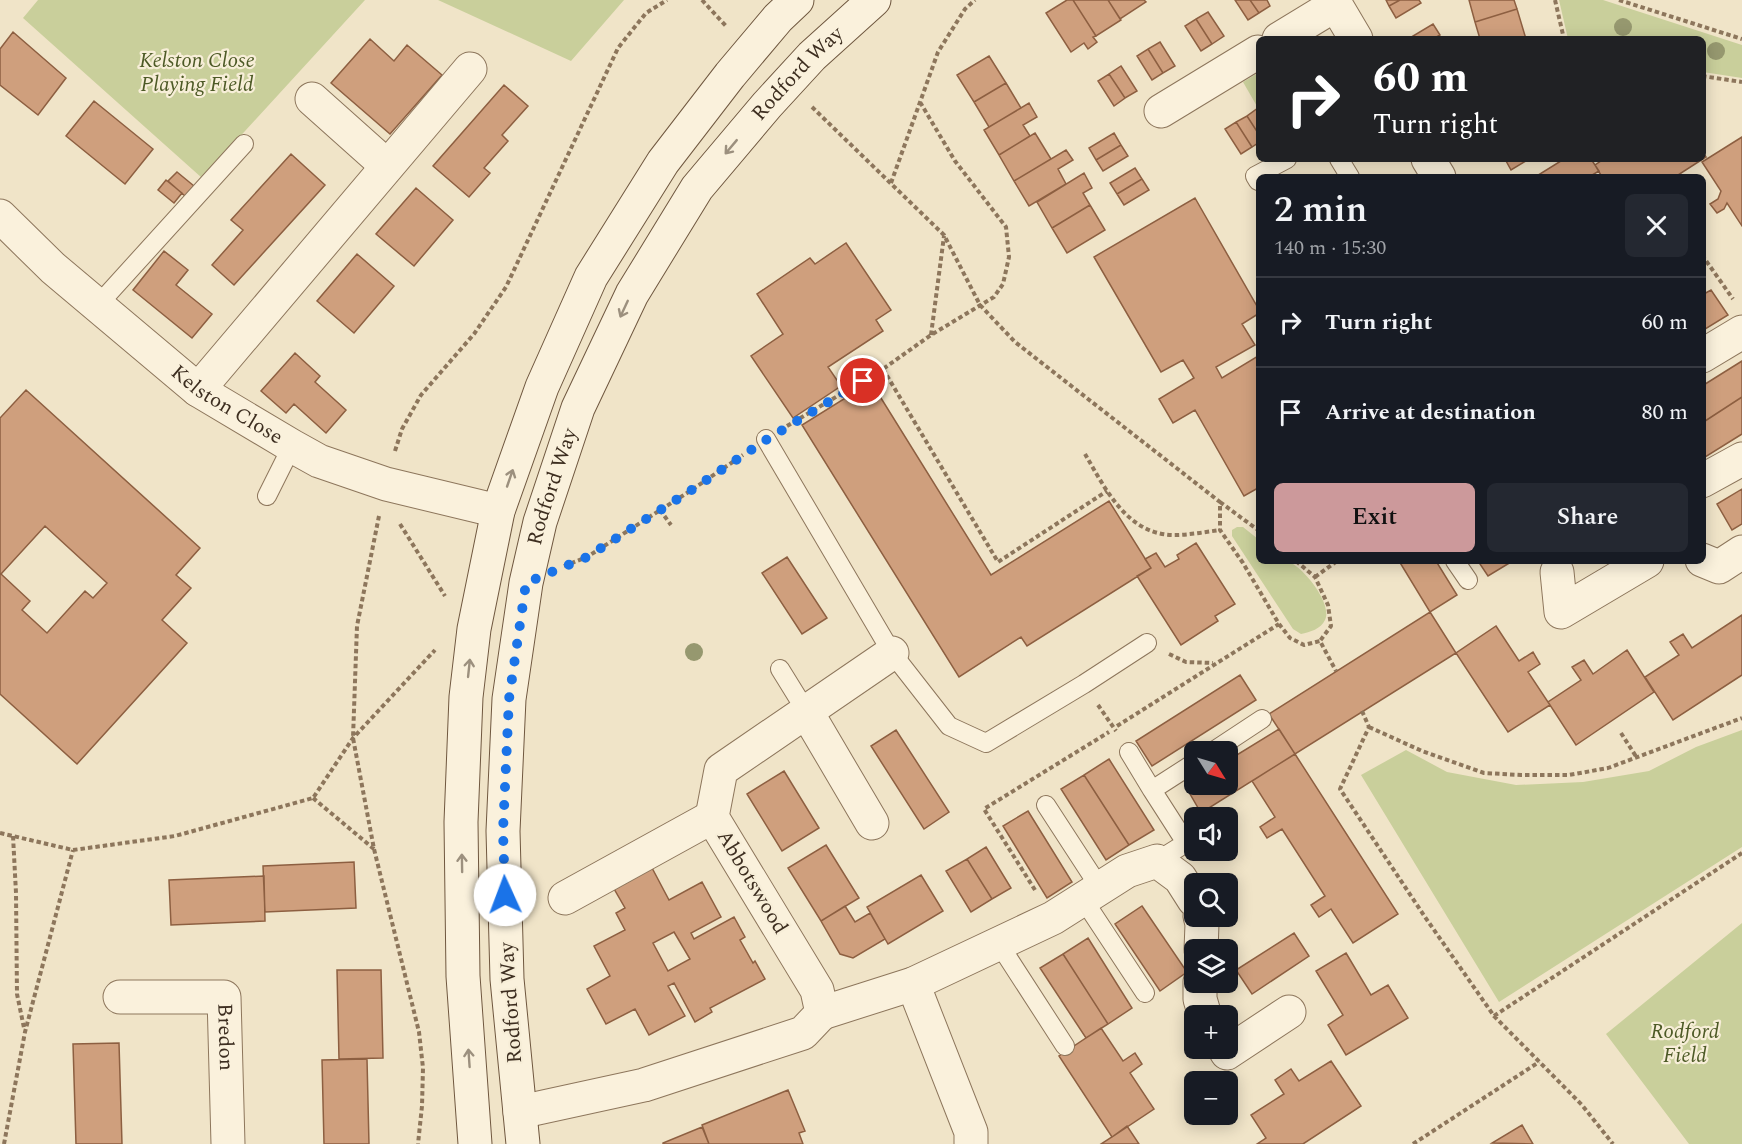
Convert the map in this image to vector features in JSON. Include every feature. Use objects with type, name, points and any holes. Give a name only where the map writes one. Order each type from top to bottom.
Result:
[{"type":"street","name":"Rodford Way","points":[[474,1130],[463,976],[461,822],[466,697],[474,629],[498,511],[542,387],[591,277],[663,162],[730,75],[778,18],[797,0]]},
{"type":"street","name":"Rodford Way","points":[[523,1144],[507,979],[503,831],[509,699],[526,583],[540,522],[578,408],[632,294],[698,188],[767,105],[805,64],[874,0]]},
{"type":"street","points":[[1283,36],[1334,2],[1354,36]]},
{"type":"street","points":[[1161,111],[1256,52]]},
{"type":"street","points":[[198,390],[470,69]]},
{"type":"street","points":[[312,99],[387,166]]},
{"type":"street","name":"Kelston Close","points":[[0,216],[97,306],[198,390],[292,446],[385,491],[498,511]]},
{"type":"street","points":[[1706,352],[1739,317]]},
{"type":"street","points":[[1706,479],[1742,459]]},
{"type":"street","points":[[1706,562],[1719,567],[1742,552]]},
{"type":"street","points":[[1557,572],[1561,612],[1642,564]]},
{"type":"street","name":"Abbotswood","points":[[822,1013],[817,990],[712,817],[721,770],[892,653]]},
{"type":"street","points":[[806,711],[872,823]]},
{"type":"street","points":[[565,898],[712,817]]},
{"type":"street","points":[[474,1130],[520,1112],[644,1085],[803,1033],[822,1013],[913,984],[999,944],[1053,918],[1127,871],[1157,861],[1180,878],[1184,884]]},
{"type":"street","points":[[913,984],[971,1132],[971,1144]]},
{"type":"street","name":"Bredon","points":[[120,997],[224,998],[228,1144]]},
{"type":"street","points":[[1238,1046],[1289,1012]]},
{"type":"lane","points":[[97,306],[244,144]]},
{"type":"lane","points":[[1259,174],[1281,162]]},
{"type":"lane","points":[[766,440],[892,653],[949,726],[986,743],[1147,643]]},
{"type":"lane","points":[[267,496],[292,446]]},
{"type":"lane","points":[[1457,564],[1468,580]]},
{"type":"lane","points":[[780,669],[806,711]]},
{"type":"lane","points":[[1229,741],[1262,719]]},
{"type":"lane","points":[[1129,752],[1186,843],[1157,861]]},
{"type":"lane","points":[[1152,790],[1184,769]]},
{"type":"lane","points":[[1046,805],[1145,993]]},
{"type":"lane","points":[[999,944],[1065,1046]]},
{"type":"path","points":[[418,1144],[423,1068],[419,1032],[374,849],[353,738],[357,626],[385,491],[402,429],[421,395],[474,334],[506,287],[618,48],[646,13],[667,0]]},
{"type":"path","points":[[702,0],[726,26]]},
{"type":"path","points":[[891,183],[938,52],[965,9],[975,0]]},
{"type":"path","points":[[1555,0],[1563,36]]},
{"type":"path","points":[[1619,0],[1742,39]]},
{"type":"path","points":[[1706,77],[1742,82]]},
{"type":"path","points":[[526,583],[587,557],[766,440],[883,369],[931,335],[994,297],[1003,284],[1009,257],[1006,227],[955,161],[920,102]]},
{"type":"path","points":[[810,104],[944,235],[980,304],[1015,342],[1256,529]]},
{"type":"path","points":[[931,335],[944,235]]},
{"type":"path","points":[[1706,262],[1739,317]]},
{"type":"path","points":[[883,369],[998,562],[1107,491]]},
{"type":"path","points":[[1085,454],[1120,510],[1136,524],[1156,532],[1173,535],[1220,530]]},
{"type":"path","points":[[385,491],[445,596]]},
{"type":"path","points":[[1220,502],[1220,530],[1290,638],[1304,645],[1320,641],[1331,626],[1328,605],[1315,577],[1300,564]]},
{"type":"path","points":[[660,510],[670,525]]},
{"type":"path","points":[[1315,577],[1333,564]]},
{"type":"path","points":[[0,833],[73,850],[175,836],[313,798],[353,738],[441,644],[452,626],[474,629]]},
{"type":"path","points":[[1320,641],[1336,671]]},
{"type":"path","points":[[1147,643],[1186,662],[1215,663]]},
{"type":"path","points":[[1084,684],[1129,752]]},
{"type":"path","points":[[1362,711],[1369,727],[1422,751],[1484,773],[1521,775],[1569,775],[1608,768],[1742,718]]},
{"type":"path","points":[[1369,727],[1340,789],[1494,1016],[1582,1105],[1613,1144]]},
{"type":"path","points":[[1621,733],[1637,758]]},
{"type":"path","points":[[313,798],[374,849]]},
{"type":"path","points":[[13,836],[16,893],[16,994],[25,1032]]},
{"type":"path","points":[[4,1144],[25,1032],[73,850]]},
{"type":"path","points":[[1494,1016],[1742,854]]},
{"type":"path","points":[[1413,1144],[1539,1062]]},
{"type":"green space","name":"Kelston Close Playing Field","points":[[38,0],[365,0],[202,178],[23,18]]},
{"type":"green space","points":[[438,0],[624,0],[571,61]]},
{"type":"green space","points":[[1559,0],[1603,0],[1742,45],[1742,78],[1706,72],[1706,36],[1567,36]]},
{"type":"green space","points":[[1256,74],[1256,105],[1243,82]]},
{"type":"green space","points":[[1243,527],[1256,537],[1256,564],[1294,564],[1301,570],[1315,586],[1325,605],[1325,620],[1321,626],[1301,634],[1293,629],[1232,536],[1232,530]]},
{"type":"green space","points":[[1742,730],[1742,847],[1499,1002],[1361,775],[1406,750],[1447,772],[1516,785],[1583,782],[1649,771],[1696,747]]},
{"type":"green space","name":"Rodford Field","points":[[1742,923],[1742,1144],[1689,1144],[1606,1034]]},
{"type":"building","points":[[1067,0],[1073,0],[1096,36],[1093,37],[1097,42],[1088,49],[1084,43],[1071,52],[1046,13]]},
{"type":"building","points":[[1073,0],[1108,0],[1121,20],[1096,36]]},
{"type":"building","points":[[1108,0],[1144,0],[1146,2],[1120,19]]},
{"type":"building","points":[[1235,0],[1250,0],[1259,13],[1248,20]]},
{"type":"building","points":[[1250,0],[1267,0],[1270,6],[1259,13]]},
{"type":"building","points":[[1386,0],[1400,0],[1389,6]]},
{"type":"building","points":[[1400,0],[1419,0],[1421,3],[1396,18],[1389,6]]},
{"type":"building","points":[[1469,0],[1514,0],[1517,9],[1475,22]]},
{"type":"building","points":[[1517,9],[1525,36],[1479,36],[1475,22]]},
{"type":"building","points":[[1208,12],[1224,36],[1212,44],[1196,19]]},
{"type":"building","points":[[1196,19],[1212,44],[1201,51],[1185,26]]},
{"type":"building","points":[[1433,24],[1440,35],[1438,36],[1413,36]]},
{"type":"building","points":[[13,32],[66,78],[38,115],[0,85],[0,49]]},
{"type":"building","points":[[370,39],[394,61],[407,45],[442,75],[390,134],[331,83]]},
{"type":"building","points":[[1160,42],[1175,66],[1163,73],[1148,49]]},
{"type":"building","points":[[1148,49],[1163,73],[1152,80],[1137,56]]},
{"type":"building","points":[[989,56],[1006,83],[974,102],[957,75]]},
{"type":"building","points":[[1121,66],[1137,91],[1125,98],[1109,74]]},
{"type":"building","points":[[1109,74],[1125,98],[1114,106],[1098,81]]},
{"type":"building","points":[[1006,83],[1021,108],[989,127],[974,102]]},
{"type":"building","points":[[504,85],[528,106],[502,135],[508,141],[484,168],[490,173],[469,197],[433,166]]},
{"type":"building","points":[[94,101],[153,149],[125,184],[66,136]]},
{"type":"building","points":[[1029,103],[1037,117],[1023,125],[1030,136],[999,155],[984,130]]},
{"type":"building","points":[[1256,109],[1256,130],[1247,116]]},
{"type":"building","points":[[1247,116],[1256,130],[1256,144],[1252,147],[1236,122]]},
{"type":"building","points":[[1236,122],[1252,147],[1241,154],[1225,129]]},
{"type":"building","points":[[1035,133],[1051,159],[1014,181],[999,155]]},
{"type":"building","points":[[1114,133],[1121,145],[1096,160],[1089,148]]},
{"type":"building","points":[[1742,137],[1742,226],[1727,203],[1724,209],[1717,213],[1710,204],[1718,199],[1721,191],[1702,162],[1706,162],[1706,160]]},
{"type":"building","points":[[1121,145],[1128,156],[1103,171],[1096,160]]},
{"type":"building","points":[[1066,150],[1073,160],[1058,169],[1066,184],[1029,206],[1014,181]]},
{"type":"building","points":[[291,154],[325,185],[234,285],[212,265],[243,230],[231,220]]},
{"type":"building","points":[[1507,162],[1524,162],[1511,170]]},
{"type":"building","points":[[1559,162],[1593,162],[1599,171],[1594,174],[1540,174]]},
{"type":"building","points":[[1600,162],[1698,162],[1680,174],[1600,174],[1595,165]]},
{"type":"building","points":[[1135,168],[1142,179],[1117,194],[1110,183]]},
{"type":"building","points":[[177,172],[194,186],[185,196],[168,181]]},
{"type":"building","points":[[1084,173],[1092,188],[1083,193],[1090,205],[1052,228],[1037,202]]},
{"type":"building","points":[[1142,179],[1149,190],[1124,205],[1117,194]]},
{"type":"building","points":[[166,180],[182,193],[174,203],[158,190]]},
{"type":"building","points":[[416,188],[453,220],[414,266],[376,234]]},
{"type":"building","points":[[1195,198],[1256,305],[1256,315],[1242,324],[1255,345],[1216,367],[1222,378],[1256,357],[1256,489],[1244,496],[1195,410],[1173,423],[1159,399],[1194,378],[1183,360],[1161,372],[1094,257]]},
{"type":"building","points":[[1090,205],[1105,230],[1067,253],[1052,228]]},
{"type":"building","points":[[846,243],[891,310],[876,320],[883,331],[828,367],[841,386],[793,418],[751,356],[783,334],[757,294],[810,258],[815,264]]},
{"type":"building","points":[[164,251],[188,270],[176,285],[212,314],[192,338],[133,290]]},
{"type":"building","points":[[357,254],[394,286],[354,333],[317,301]]},
{"type":"building","points":[[1711,290],[1728,315],[1706,329],[1706,293]]},
{"type":"building","points":[[295,353],[320,376],[315,382],[346,410],[326,433],[294,404],[286,413],[261,391]]},
{"type":"building","points":[[1742,361],[1742,397],[1706,420],[1706,384]]},
{"type":"building","points":[[871,382],[991,575],[1109,501],[1151,568],[1027,646],[1021,637],[959,677],[802,425]]},
{"type":"building","points":[[26,390],[200,548],[176,575],[191,588],[162,620],[187,643],[77,764],[0,694],[0,418]],"holes":[[[45,526],[107,583],[93,598],[85,591],[47,633],[22,610],[30,601],[1,574]]]},
{"type":"building","points":[[1742,397],[1742,434],[1706,456],[1706,420]]},
{"type":"building","points":[[1742,489],[1742,524],[1732,530],[1717,504]]},
{"type":"building","points":[[1196,543],[1235,604],[1215,616],[1218,621],[1181,645],[1137,576],[1151,568],[1145,559],[1156,553],[1165,567],[1179,559],[1177,555]]},
{"type":"building","points":[[787,557],[827,618],[802,634],[762,573]]},
{"type":"building","points":[[1401,564],[1438,564],[1457,595],[1430,612]]},
{"type":"building","points":[[1480,564],[1508,564],[1488,576]]},
{"type":"building","points":[[1430,612],[1456,653],[1295,754],[1269,714]]},
{"type":"building","points":[[1742,615],[1742,675],[1673,720],[1645,677],[1679,655],[1670,642],[1683,634],[1692,648]]},
{"type":"building","points":[[1496,626],[1519,661],[1533,652],[1540,664],[1528,672],[1550,705],[1508,732],[1456,653]]},
{"type":"building","points":[[1627,650],[1654,692],[1576,745],[1548,702],[1581,680],[1572,667],[1584,660],[1593,674]]},
{"type":"building","points":[[1240,675],[1256,700],[1191,741],[1184,741],[1184,746],[1152,766],[1136,741]]},
{"type":"building","points":[[1279,729],[1295,754],[1238,790],[1238,754]]},
{"type":"building","points":[[896,730],[949,812],[924,829],[871,746]]},
{"type":"building","points":[[1295,754],[1398,914],[1353,943],[1331,909],[1319,917],[1311,905],[1325,896],[1282,829],[1267,838],[1260,827],[1275,817],[1252,781]]},
{"type":"building","points":[[1109,759],[1154,830],[1129,845],[1084,775]]},
{"type":"building","points":[[784,771],[819,828],[782,851],[747,794]]},
{"type":"building","points":[[1084,775],[1129,845],[1106,860],[1061,789]]},
{"type":"building","points":[[1191,795],[1230,795],[1211,807],[1198,807]]},
{"type":"building","points":[[1028,811],[1072,882],[1047,898],[1003,826]]},
{"type":"building","points":[[826,845],[859,898],[821,921],[788,868]]},
{"type":"building","points":[[986,847],[1011,888],[992,899],[967,859]]},
{"type":"building","points":[[967,859],[992,899],[971,912],[946,871]]},
{"type":"building","points":[[354,862],[356,908],[265,912],[263,866]]},
{"type":"building","points":[[651,866],[669,900],[702,882],[721,917],[691,933],[694,939],[734,917],[745,937],[740,940],[765,979],[710,1008],[712,1012],[695,1022],[674,983],[668,986],[685,1016],[649,1035],[635,1009],[606,1024],[587,989],[610,976],[594,946],[625,930],[616,913],[625,908],[613,887]],"holes":[[[674,932],[690,959],[668,971],[653,943]]]},
{"type":"building","points":[[921,875],[943,911],[888,944],[867,907]]},
{"type":"building","points":[[264,876],[265,921],[171,925],[169,880]]},
{"type":"building","points":[[845,906],[855,922],[870,913],[885,939],[853,958],[840,954],[821,921]]},
{"type":"building","points":[[1142,906],[1184,968],[1184,974],[1160,991],[1115,924]]},
{"type":"building","points":[[1294,933],[1309,956],[1252,994],[1238,973],[1238,969]]},
{"type":"building","points":[[1088,938],[1132,1008],[1108,1024],[1063,954]]},
{"type":"building","points":[[1346,953],[1371,995],[1388,985],[1408,1018],[1346,1055],[1328,1025],[1343,1015],[1316,971]]},
{"type":"building","points":[[1063,954],[1108,1024],[1086,1038],[1040,968]]},
{"type":"building","points":[[337,970],[381,970],[383,1058],[339,1059]]},
{"type":"building","points":[[1101,1028],[1123,1061],[1135,1053],[1142,1064],[1130,1073],[1154,1109],[1112,1137],[1059,1056]]},
{"type":"building","points":[[119,1043],[122,1144],[76,1144],[73,1044]]},
{"type":"building","points":[[367,1059],[369,1144],[324,1144],[322,1060]]},
{"type":"building","points":[[1331,1061],[1361,1106],[1303,1144],[1257,1144],[1266,1138],[1251,1115],[1284,1094],[1275,1080],[1291,1069],[1299,1081]]},
{"type":"building","points":[[788,1090],[805,1131],[799,1133],[803,1144],[709,1144],[702,1125]]},
{"type":"building","points":[[1522,1125],[1533,1144],[1492,1143]]},
{"type":"building","points":[[1127,1126],[1139,1144],[1101,1144],[1112,1137]]},
{"type":"building","points":[[702,1127],[709,1144],[663,1144],[663,1143]]},
{"type":"route","points":[[505,895],[503,831],[509,699],[526,583],[587,557],[766,440],[863,381]]}]
